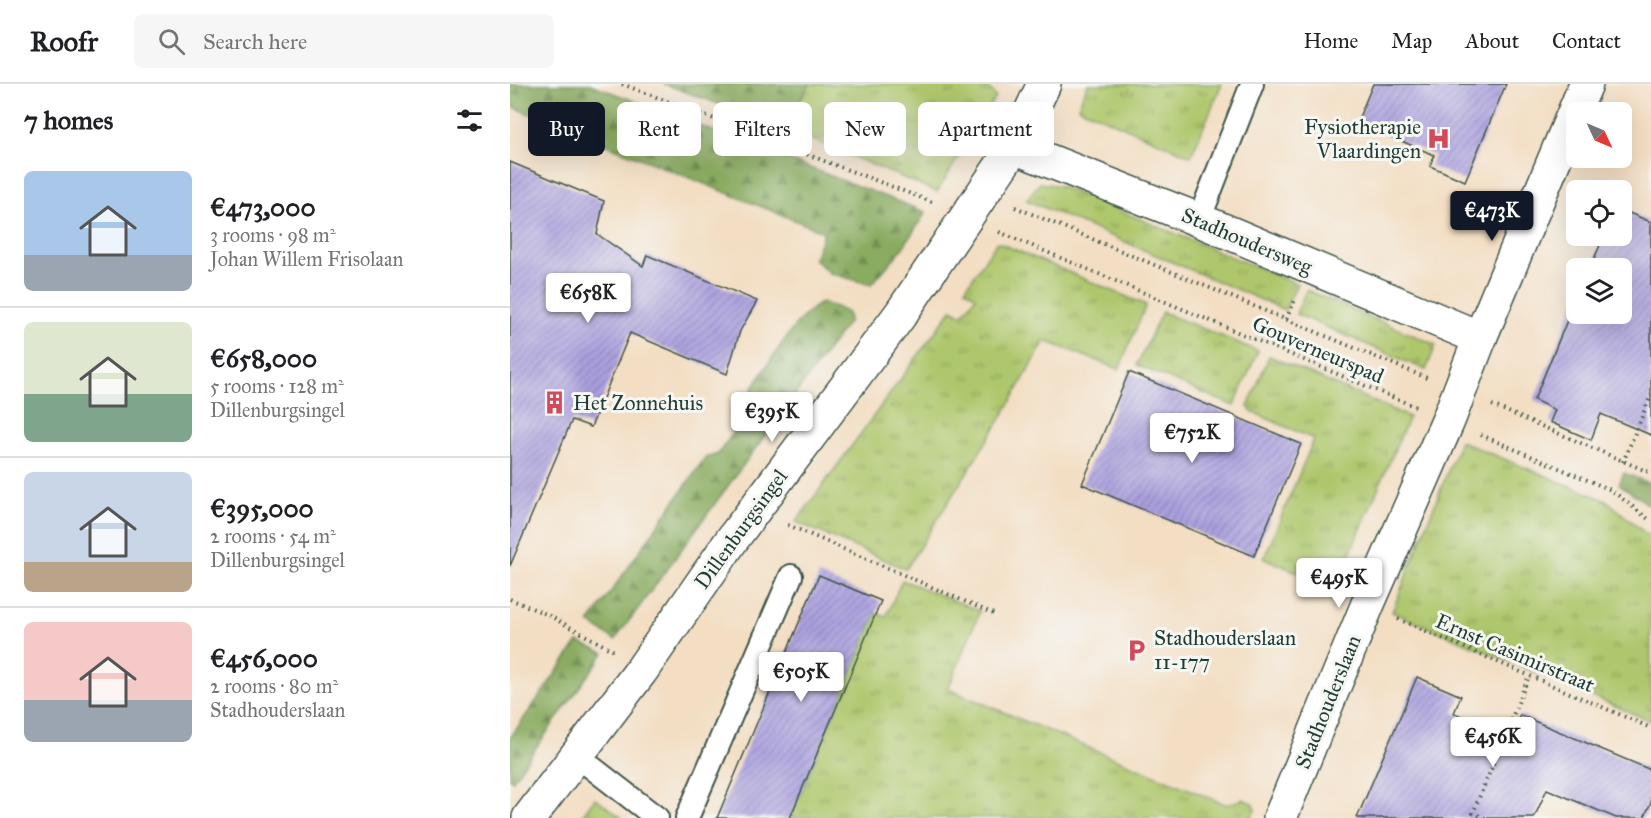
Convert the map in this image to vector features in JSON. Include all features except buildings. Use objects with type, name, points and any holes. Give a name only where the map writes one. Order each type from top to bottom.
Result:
[{"type":"street","name":"Dillenburgsingel","points":[[1035,102],[1044,84]]},
{"type":"street","name":"Stadhouderslaan","points":[[1280,818],[1367,606],[1454,406],[1479,338],[1586,84]]},
{"type":"street","name":"Dillenburgsingel","points":[[530,818],[641,671],[754,510],[900,315],[1008,156]]},
{"type":"street","name":"Stadhoudersweg","points":[[1037,156],[1199,220],[1479,338]]},
{"type":"lane","points":[[1199,220],[1252,84]]},
{"type":"lane","points":[[687,818],[791,576]]},
{"type":"lane","points":[[577,756],[657,818]]},
{"type":"path","points":[[622,84],[975,205],[1454,406],[1651,473]]},
{"type":"path","name":"Gouverneurspad","points":[[975,205],[1454,406],[1611,490],[1651,521]]},
{"type":"path","points":[[1623,462],[1651,395]]},
{"type":"path","points":[[754,510],[994,614]]},
{"type":"path","points":[[510,599],[546,614],[607,646],[641,671]]},
{"type":"path","name":"Ernst Casimirstraat","points":[[1367,606],[1651,728]]},
{"type":"path","points":[[1485,818],[1473,813],[1529,676]]},
{"type":"green space","points":[[510,84],[590,84],[637,102],[617,102],[617,149],[605,144],[605,102],[528,102],[528,113],[510,106]]},
{"type":"green space","points":[[664,84],[810,84],[798,102],[713,102]]},
{"type":"green space","points":[[810,84],[975,84],[988,87],[996,97],[993,102],[918,102],[918,156],[959,156],[937,192],[851,156],[906,156],[906,102],[824,102],[824,145],[812,140],[812,102],[798,102]]},
{"type":"green space","points":[[1088,84],[1222,84],[1191,156],[1078,107]]},
{"type":"green space","points":[[701,126],[713,131],[713,156],[779,156],[926,212],[902,249],[871,285],[830,273],[814,259],[824,232],[635,156],[701,156]]},
{"type":"green space","points":[[1040,183],[1060,186],[1297,284],[1285,310],[1026,200]]},
{"type":"green space","points":[[997,242],[1146,305],[1119,369],[1045,341],[1003,415],[906,569],[796,522],[952,309],[962,315],[976,297],[965,289]]},
{"type":"green space","points":[[1306,290],[1436,345],[1426,370],[1296,314]]},
{"type":"green space","points":[[822,303],[848,313],[849,321],[615,640],[589,623],[705,458],[718,454],[753,405],[746,398],[791,331],[812,309]]},
{"type":"green space","points":[[1162,312],[1258,351],[1234,406],[1137,365]]},
{"type":"green space","points":[[1269,356],[1409,417],[1335,588],[1264,558],[1314,439],[1252,412],[1248,407]]},
{"type":"green space","points":[[1460,441],[1607,501],[1651,538],[1651,721],[1392,612]]},
{"type":"green space","points":[[1624,473],[1651,484],[1651,506],[1619,484]]},
{"type":"green space","points":[[902,580],[980,611],[948,689],[1227,805],[1243,799],[1254,804],[1255,810],[1251,818],[790,818],[876,613],[886,617]]},
{"type":"green space","points":[[578,642],[604,653],[512,781],[510,779],[510,738]]},
{"type":"green space","points":[[595,798],[622,818],[580,818]]},
{"type":"place","name":"Fysiotherapie Vlaardingen","points":[[1439,139]]},
{"type":"place","name":"Het Zonnehuis","points":[[555,403]]},
{"type":"place","name":"Stadhouderslaan 11-177","points":[[1136,650]]}]
